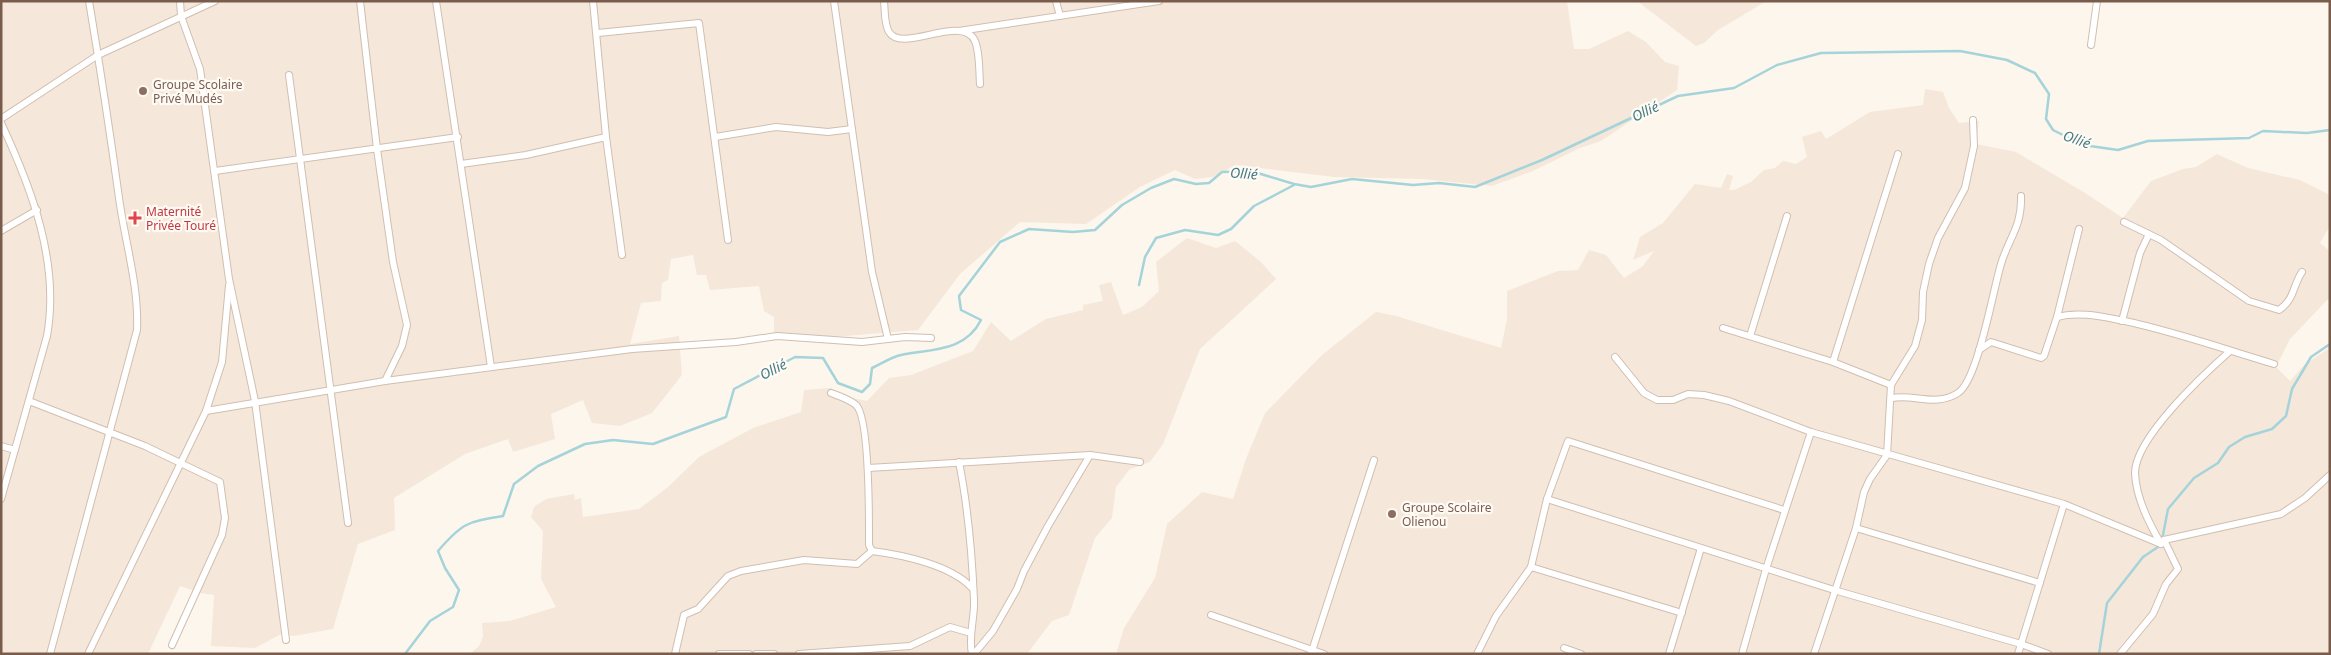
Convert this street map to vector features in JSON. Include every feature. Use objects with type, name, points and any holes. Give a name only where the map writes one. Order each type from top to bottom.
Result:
[{"type":"street","points":[[50,654],[108,431],[134,346],[138,306],[119,199],[90,1]]},
{"type":"street","points":[[180,1],[181,16],[200,69],[230,279],[255,401],[286,640]]},
{"type":"street","points":[[1,499],[48,336],[51,317],[51,283],[37,210],[20,161],[1,121],[98,55],[215,1]]},
{"type":"street","points":[[360,1],[377,148],[393,262],[407,325],[402,346],[385,381]]},
{"type":"street","points":[[436,1],[458,137],[491,367]]},
{"type":"street","points":[[593,1],[598,33],[606,137],[622,256]]},
{"type":"street","points":[[834,1],[872,272],[888,339]]},
{"type":"street","points":[[884,1],[886,24],[889,32],[893,36],[902,38],[913,38],[934,33],[959,31],[1159,1]]},
{"type":"street","points":[[1056,1],[1060,16]]},
{"type":"street","points":[[2091,45],[2097,1]]},
{"type":"street","points":[[598,33],[699,23],[728,240]]},
{"type":"street","points":[[959,31],[975,40],[980,84]]},
{"type":"street","points":[[290,75],[348,523]]},
{"type":"street","points":[[1814,654],[1856,528],[1864,492],[1886,455],[1892,398],[1891,385],[1915,346],[1922,320],[1923,292],[1929,264],[1938,238],[1965,188],[1974,146],[1974,120]]},
{"type":"street","points":[[715,137],[776,127],[828,132],[852,129]]},
{"type":"street","points":[[215,172],[458,137]]},
{"type":"street","points":[[461,164],[526,155],[606,137]]},
{"type":"street","points":[[1834,362],[1898,154]]},
{"type":"street","points":[[1892,398],[1904,396],[1933,402],[1960,392],[1966,384],[1978,351],[2002,262],[2022,213],[2021,196]]},
{"type":"street","points":[[1,230],[37,210]]},
{"type":"street","points":[[1750,336],[1787,216]]},
{"type":"street","points":[[2124,222],[2161,240],[2249,301],[2279,310],[2294,295],[2295,282],[2302,272]]},
{"type":"street","points":[[1978,351],[1991,342],[2041,358],[2046,352],[2079,228]]},
{"type":"street","points":[[2122,321],[2140,253],[2149,234]]},
{"type":"street","points":[[88,654],[180,461],[206,411],[222,362],[230,279]]},
{"type":"street","points":[[2056,317],[2094,315],[2122,321],[2202,340],[2230,351],[2274,364]]},
{"type":"street","points":[[1723,328],[1834,362],[1891,385]]},
{"type":"street","points":[[206,411],[255,401],[385,381],[632,349],[736,342],[777,336],[862,342],[931,338]]},
{"type":"street","points":[[2120,654],[2153,614],[2166,584],[2178,569],[2149,523],[2139,494],[2135,472],[2150,435],[2169,411],[2230,351]]},
{"type":"street","points":[[1615,357],[1644,393],[1657,400],[1673,400],[1688,394],[1704,395],[1743,405],[1812,432],[1886,455],[2064,504],[2162,542],[2281,514],[2305,498],[2330,475]]},
{"type":"street","points":[[831,393],[857,405],[861,416],[868,468],[869,545],[872,551]]},
{"type":"street","points":[[29,401],[180,461],[220,482],[225,518],[222,535],[172,645]]},
{"type":"street","points":[[1742,654],[1784,510],[1812,432]]},
{"type":"street","points":[[1477,654],[1496,616],[1531,566],[1547,499],[1568,441],[1784,510]]},
{"type":"street","points":[[1,446],[15,450]]},
{"type":"street","points":[[868,468],[1090,455],[1140,462]]},
{"type":"street","points":[[973,654],[993,631],[1017,589],[1024,571],[1048,526],[1090,455]]},
{"type":"street","points":[[1312,652],[1374,460]]},
{"type":"street","points":[[960,462],[970,519],[974,600],[971,633],[973,654]]},
{"type":"street","points":[[1547,499],[1834,590],[2021,644],[2048,654]]},
{"type":"street","points":[[2018,654],[2064,504]]},
{"type":"street","points":[[1856,528],[2040,583]]},
{"type":"street","points":[[1669,654],[1701,548]]},
{"type":"street","points":[[675,654],[684,615],[698,609],[728,576],[758,567],[804,560],[857,564],[872,551],[899,555],[922,562],[964,579],[972,588]]},
{"type":"street","points":[[1531,566],[1682,613]]},
{"type":"street","points":[[1211,614],[1312,652],[1324,654]]},
{"type":"street","points":[[799,654],[910,646],[950,626],[971,633]]},
{"type":"street","points":[[1564,648],[1581,654]]},
{"type":"street","points":[[719,654],[749,654]]},
{"type":"street","points":[[756,654],[774,654]]},
{"type":"shaded area","points":[[1,1],[1567,1],[1574,49],[1589,49],[1628,31],[1646,42],[1665,62],[1679,66],[1677,90],[1601,141],[1580,148],[1533,171],[1492,186],[1422,179],[1334,177],[1236,165],[1212,177],[1195,179],[1175,170],[1140,187],[1086,224],[1020,222],[960,274],[918,330],[833,337],[774,332],[774,317],[764,311],[759,286],[710,290],[706,275],[697,275],[693,255],[671,259],[668,280],[662,283],[661,301],[641,303],[630,344],[679,336],[682,375],[652,413],[620,426],[592,423],[583,400],[551,414],[555,439],[513,452],[508,439],[465,454],[394,498],[395,530],[358,544],[333,629],[294,636],[281,634],[255,648],[211,646],[214,595],[200,593],[180,586],[148,654],[1,654]]},
{"type":"shaded area","points":[[1637,1],[1774,1],[1765,2],[1718,30],[1704,43],[1696,46]]},
{"type":"shaded area","points":[[1925,89],[1943,92],[1949,108],[1959,123],[1979,121],[1976,144],[2016,152],[2123,218],[2151,181],[2183,169],[2196,167],[2217,154],[2248,168],[2300,180],[2330,195],[2330,226],[2320,243],[2330,251],[2330,297],[2290,339],[2276,367],[2290,381],[2305,364],[2330,348],[2330,654],[1116,654],[1124,628],[1155,578],[1167,524],[1202,492],[1233,499],[1246,459],[1265,413],[1322,355],[1376,312],[1396,316],[1501,348],[1507,319],[1507,291],[1558,271],[1578,270],[1589,250],[1606,255],[1624,278],[1643,266],[1654,251],[1633,260],[1640,237],[1663,223],[1695,184],[1721,188],[1727,174],[1733,176],[1729,190],[1734,190],[1751,182],[1764,170],[1775,168],[1783,161],[1796,164],[1807,157],[1802,137],[1821,131],[1826,139],[1870,112],[1923,105]]},
{"type":"shaded area","points":[[1187,238],[1216,248],[1235,241],[1261,262],[1276,279],[1200,349],[1163,444],[1150,462],[1130,469],[1116,487],[1112,518],[1095,538],[1069,615],[1052,621],[1027,654],[470,654],[479,646],[483,637],[482,623],[510,621],[556,607],[541,579],[543,531],[531,517],[534,507],[546,499],[574,494],[575,500],[581,498],[583,517],[639,509],[668,487],[699,457],[753,428],[801,412],[804,390],[831,388],[844,396],[867,401],[889,378],[911,375],[973,351],[991,322],[1011,341],[1046,319],[1083,310],[1083,305],[1103,301],[1099,285],[1111,282],[1123,315],[1142,307],[1159,291],[1156,262]]},
{"type":"waterway","name":"Ollié","points":[[405,654],[430,621],[453,607],[459,590],[445,568],[438,551],[453,535],[466,525],[503,516],[514,484],[538,466],[585,444],[613,440],[653,444],[726,417],[734,389],[795,357],[823,358],[838,383],[862,392],[870,384],[872,368],[897,356],[935,350],[957,344],[974,330],[981,320],[961,310],[959,296],[1000,242],[1029,229],[1073,232],[1095,230],[1122,205],[1151,188],[1174,179],[1196,184],[1209,183],[1222,172],[1251,171],[1311,187],[1352,179],[1413,185],[1439,183],[1475,187],[1542,160],[1678,96],[1734,88],[1777,65],[1821,53],[1960,51],[2007,60],[2035,73],[2049,94],[2046,119],[2053,130],[2083,145],[2118,150],[2148,141],[2249,138],[2263,131],[2307,133],[2330,130]]},
{"type":"waterway","points":[[1139,285],[1145,257],[1156,238],[1185,230],[1218,235],[1231,229],[1254,206],[1294,185]]},
{"type":"waterway","points":[[2162,540],[2168,509],[2194,478],[2218,463],[2229,447],[2245,437],[2272,429],[2286,416],[2292,389],[2311,357],[2330,344]]},
{"type":"waterway","points":[[2099,654],[2107,603],[2143,557],[2161,545]]},
{"type":"place","name":"Groupe Scolaire Privé Mudés","points":[[143,91]]},
{"type":"place","name":"Maternité Privée Touré","points":[[135,218]]},
{"type":"place","name":"Groupe Scolaire Olienou","points":[[1392,514]]}]
